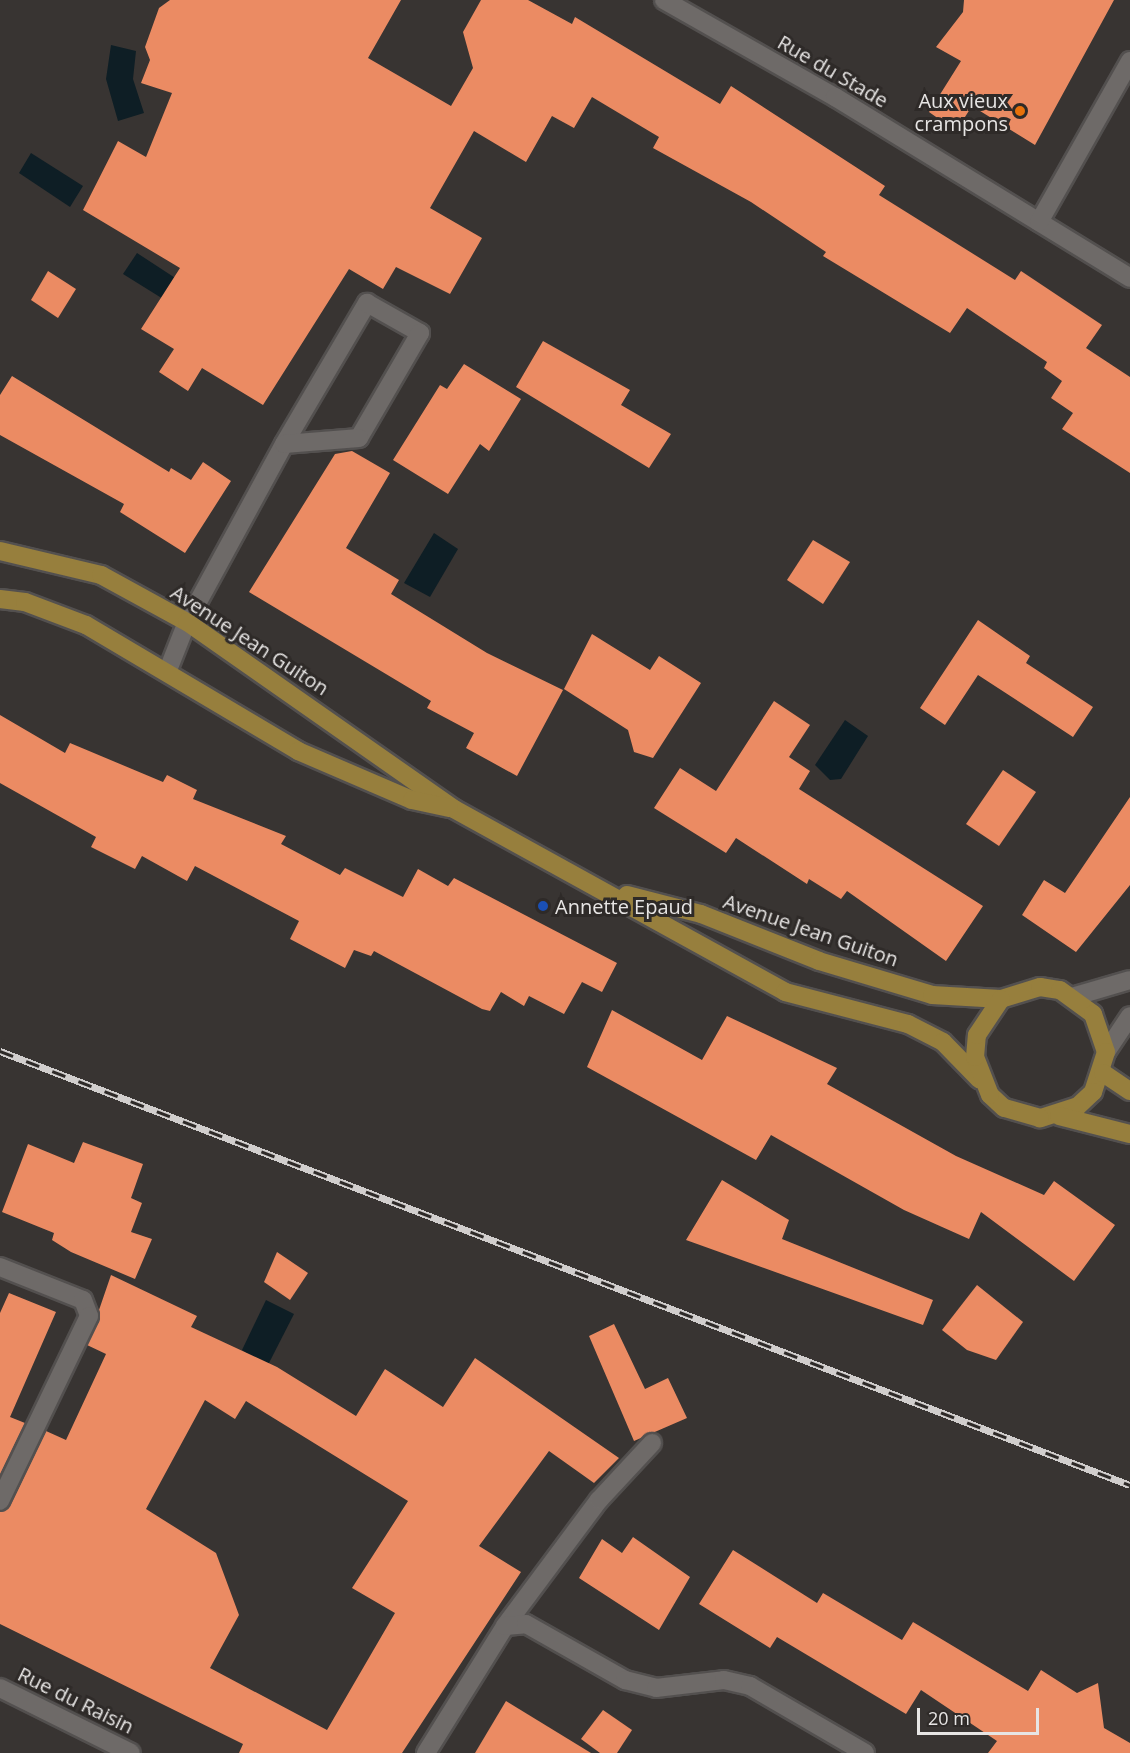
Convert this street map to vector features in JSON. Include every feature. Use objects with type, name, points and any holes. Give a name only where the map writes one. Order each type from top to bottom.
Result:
[{"type":"main road","name":"Avenue Jean Guiton","points":[[0,551],[101,575],[188,622],[454,809],[607,889],[718,959],[785,992],[908,1024],[943,1042],[980,1079]]},
{"type":"main road","name":"Avenue Jean Guiton","points":[[0,599],[25,602],[86,625],[168,670],[298,751],[412,800],[454,809]]},
{"type":"main road","name":"Avenue Jean Guiton","points":[[607,889],[701,914],[819,961],[932,995],[1001,999]]},
{"type":"main road","points":[[1059,1116],[1078,1107],[1103,1073],[1106,1052],[1093,1014],[1072,997],[1040,987],[1001,999],[977,1035],[980,1079],[1004,1107],[1022,1116],[1059,1116],[1130,1134]]},
{"type":"main road","points":[[1103,1073],[1130,1091]]},
{"type":"street","name":"Rue du Stade","points":[[664,0],[835,97],[1129,276]]},
{"type":"street","points":[[1039,222],[1130,61]]},
{"type":"street","points":[[168,670],[188,622],[284,444],[367,303],[420,333],[359,438],[284,444]]},
{"type":"street","points":[[1072,997],[1130,980]]},
{"type":"street","points":[[1106,1052],[1130,1016]]},
{"type":"street","points":[[0,1267],[82,1300],[89,1316],[0,1501]]},
{"type":"street","points":[[426,1753],[505,1626],[599,1500],[652,1443]]},
{"type":"street","points":[[505,1626],[526,1624],[625,1680],[656,1688],[724,1680],[750,1686],[865,1753]]},
{"type":"street","name":"Rue du Raisin","points":[[0,1688],[131,1753]]},
{"type":"water","points":[[111,45],[136,51],[133,79],[144,113],[118,121],[106,79]]},
{"type":"water","points":[[31,153],[83,186],[70,207],[19,173]]},
{"type":"water","points":[[137,253],[189,287],[176,307],[123,274]]},
{"type":"water","points":[[434,533],[458,549],[430,597],[404,583]]},
{"type":"water","points":[[845,720],[868,736],[841,779],[830,780],[815,765]]},
{"type":"water","points":[[266,1300],[294,1314],[269,1363],[262,1364],[242,1350]]},
{"type":"building","points":[[170,0],[401,0],[368,58],[451,106],[473,68],[463,32],[481,0],[528,0],[572,24],[575,17],[720,104],[731,86],[885,186],[879,195],[1015,280],[1021,271],[1102,325],[1086,348],[1130,377],[1130,473],[1062,429],[1073,413],[1051,398],[1062,381],[1044,368],[1047,362],[967,308],[950,333],[823,256],[826,252],[751,202],[653,148],[659,137],[592,97],[574,128],[552,116],[526,162],[474,131],[430,208],[482,238],[450,294],[396,267],[383,289],[349,269],[263,405],[202,368],[188,391],[159,372],[174,349],[141,329],[180,268],[83,210],[118,141],[146,157],[172,93],[141,83],[150,60],[145,47],[159,8]]},
{"type":"building","points":[[964,0],[1114,0],[1035,145],[972,106],[956,131],[929,112],[961,61],[936,47],[963,12]]},
{"type":"building","points":[[48,271],[76,289],[58,318],[31,300]]},
{"type":"building","points":[[543,341],[630,390],[621,405],[671,434],[649,468],[516,387]]},
{"type":"building","points":[[464,364],[521,399],[489,451],[480,444],[448,494],[393,460],[440,385],[447,389]]},
{"type":"building","points":[[12,376],[169,472],[171,468],[191,480],[203,462],[231,481],[185,553],[120,512],[124,504],[0,435],[0,395]]},
{"type":"building","points":[[352,451],[390,473],[346,548],[399,580],[391,594],[487,653],[563,690],[517,776],[466,748],[474,733],[427,708],[431,701],[249,592],[335,454]]},
{"type":"building","points":[[813,540],[850,562],[823,604],[787,580]]},
{"type":"building","points":[[978,620],[1030,656],[1026,663],[1093,707],[1073,737],[978,675],[945,725],[920,708]]},
{"type":"building","points":[[592,634],[650,670],[659,656],[701,683],[653,758],[634,752],[628,730],[564,689]]},
{"type":"building","points":[[774,701],[810,725],[789,757],[810,771],[799,789],[983,906],[946,961],[847,891],[841,899],[809,879],[807,884],[736,838],[726,853],[654,808],[680,768],[716,791]]},
{"type":"building","points":[[0,715],[65,753],[70,743],[163,782],[167,775],[197,790],[193,799],[286,836],[281,844],[340,875],[345,868],[403,897],[418,869],[448,886],[454,878],[617,963],[602,992],[582,982],[564,1014],[529,996],[524,1006],[501,992],[490,1011],[482,1009],[374,951],[371,956],[354,950],[345,968],[290,939],[299,921],[195,866],[187,881],[142,856],[135,869],[91,847],[96,837],[0,783]]},
{"type":"building","points":[[1003,770],[1036,792],[999,846],[966,824]]},
{"type":"building","points":[[1130,797],[1130,885],[1076,952],[1022,915],[1044,880],[1065,893]]},
{"type":"building","points":[[612,1010],[702,1060],[727,1016],[837,1068],[827,1084],[956,1156],[1044,1195],[1054,1181],[1115,1225],[1074,1281],[981,1212],[969,1239],[904,1210],[771,1135],[756,1160],[587,1067]]},
{"type":"building","points":[[83,1142],[143,1164],[131,1198],[142,1203],[131,1232],[152,1239],[135,1279],[71,1252],[52,1240],[54,1233],[2,1212],[28,1144],[74,1163]]},
{"type":"building","points":[[722,1180],[789,1220],[782,1239],[933,1300],[923,1325],[686,1240]]},
{"type":"building","points":[[277,1252],[308,1273],[290,1300],[264,1282]]},
{"type":"building","points":[[111,1275],[197,1316],[191,1327],[277,1367],[356,1416],[385,1369],[443,1407],[475,1358],[619,1458],[594,1483],[549,1451],[479,1546],[521,1572],[402,1753],[239,1753],[243,1744],[0,1624],[0,1512],[10,1506],[46,1431],[66,1440],[106,1354],[87,1345]],"holes":[[[205,1400],[235,1419],[246,1401],[408,1501],[352,1588],[395,1613],[327,1730],[210,1668],[239,1615],[216,1553],[146,1509]]]},
{"type":"building","points":[[977,1285],[1023,1322],[996,1360],[967,1350],[942,1330]]},
{"type":"building","points":[[9,1293],[56,1312],[10,1417],[25,1423],[0,1475],[0,1313]]},
{"type":"building","points":[[614,1324],[645,1389],[668,1378],[687,1418],[634,1441],[589,1336]]},
{"type":"building","points":[[633,1537],[690,1577],[659,1630],[579,1578],[602,1539],[622,1553]]},
{"type":"building","points":[[733,1550],[817,1603],[823,1593],[902,1640],[913,1622],[1028,1691],[1041,1670],[1077,1693],[1098,1683],[1104,1728],[1130,1743],[1130,1753],[988,1753],[997,1741],[921,1690],[906,1714],[777,1637],[770,1648],[699,1604]]},
{"type":"building","points":[[506,1701],[591,1753],[475,1753]]},
{"type":"building","points":[[603,1710],[632,1730],[617,1753],[600,1753],[581,1739]]},
{"type":"railway","points":[[0,1051],[1130,1485]]},
{"type":"place","name":"Aux vieux crampons","points":[[1020,111]]},
{"type":"place","name":"Annette Epaud","points":[[543,906]]}]
